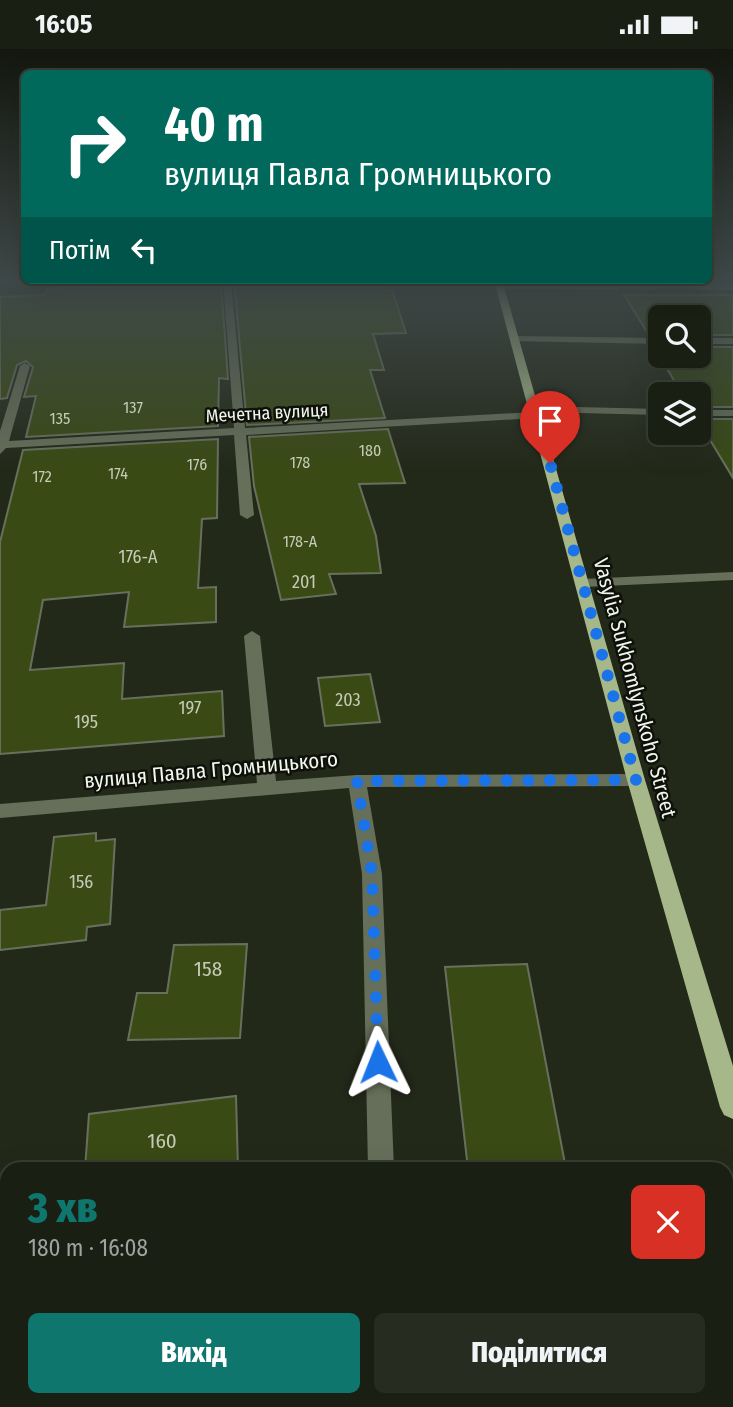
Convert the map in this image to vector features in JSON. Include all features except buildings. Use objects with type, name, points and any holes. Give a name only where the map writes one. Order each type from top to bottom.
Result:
[{"type":"main road","name":"Vasylia Sukhomlynskoho Street","points":[[516,343],[636,780],[733,1107]]},
{"type":"street","points":[[232,343],[247,515]]},
{"type":"street","points":[[0,447],[25,366]]},
{"type":"street","name":"Мечетна вулиця","points":[[0,447],[536,412],[648,412]]},
{"type":"street","points":[[711,413],[733,413]]},
{"type":"street","points":[[583,583],[733,576]]},
{"type":"street","points":[[252,636],[267,788]]},
{"type":"street","name":"вулиця Павла Громницького","points":[[0,811],[357,781],[636,780]]},
{"type":"street","points":[[357,781],[372,874],[382,1162]]},
{"type":"route","points":[[378,1062],[372,874],[357,781],[636,780],[550,463]]}]
